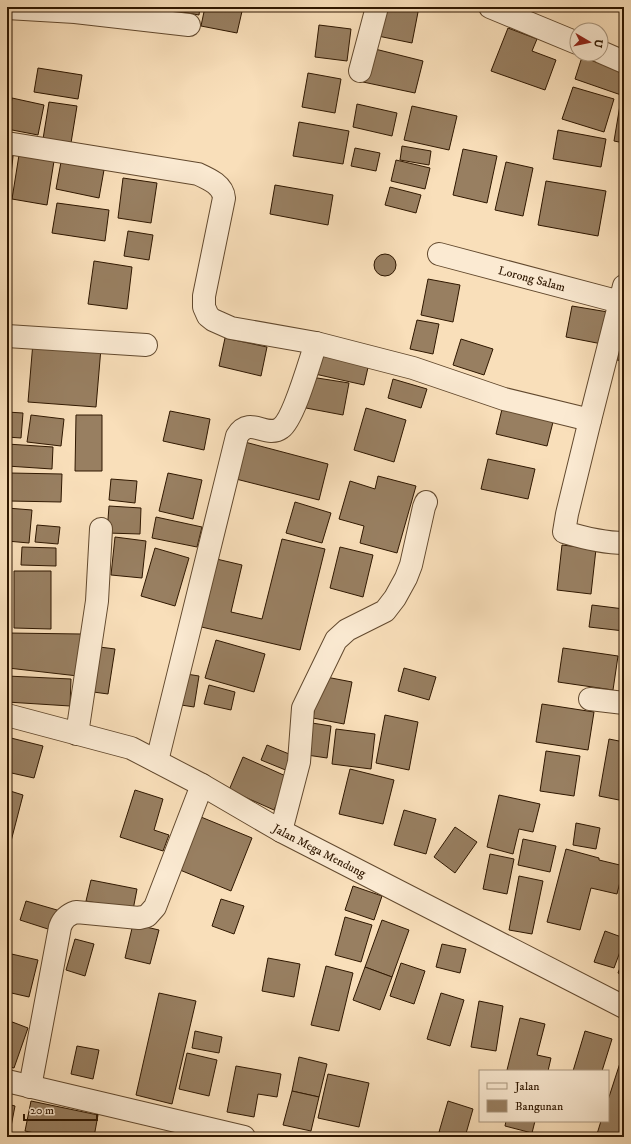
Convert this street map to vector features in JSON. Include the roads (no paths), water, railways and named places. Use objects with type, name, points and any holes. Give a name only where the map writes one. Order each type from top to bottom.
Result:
[{"type":"street","points":[[360,71],[377,7]]},
{"type":"street","points":[[490,7],[569,40]]},
{"type":"street","points":[[7,8],[75,12],[189,24]]},
{"type":"street","points":[[609,55],[624,62]]},
{"type":"street","points":[[7,143],[198,174],[209,179],[220,188],[224,198],[204,296],[204,307],[208,316],[213,320],[231,328],[316,343],[413,368],[504,399],[590,420]]},
{"type":"street","name":"Lorong Salam","points":[[439,254],[623,297]]},
{"type":"street","points":[[623,297],[590,420],[564,532],[610,543],[624,543]]},
{"type":"street","points":[[7,336],[146,345]]},
{"type":"street","points":[[157,762],[237,436],[240,430],[245,428],[251,427],[276,431],[284,426],[296,402],[316,343]]},
{"type":"street","points":[[281,831],[298,762],[303,708],[336,640],[347,630],[384,611],[395,598],[411,565],[426,502]]},
{"type":"street","points":[[77,734],[96,601],[101,529]]},
{"type":"street","points":[[590,699],[624,703]]},
{"type":"street","name":"Jalan Mega Mendung","points":[[7,715],[131,748],[202,785],[281,831],[624,1007]]},
{"type":"street","points":[[30,1087],[60,927],[63,920],[70,914],[76,912],[139,918],[147,916],[155,907],[202,785]]},
{"type":"street","points":[[7,1081],[244,1137]]}]
